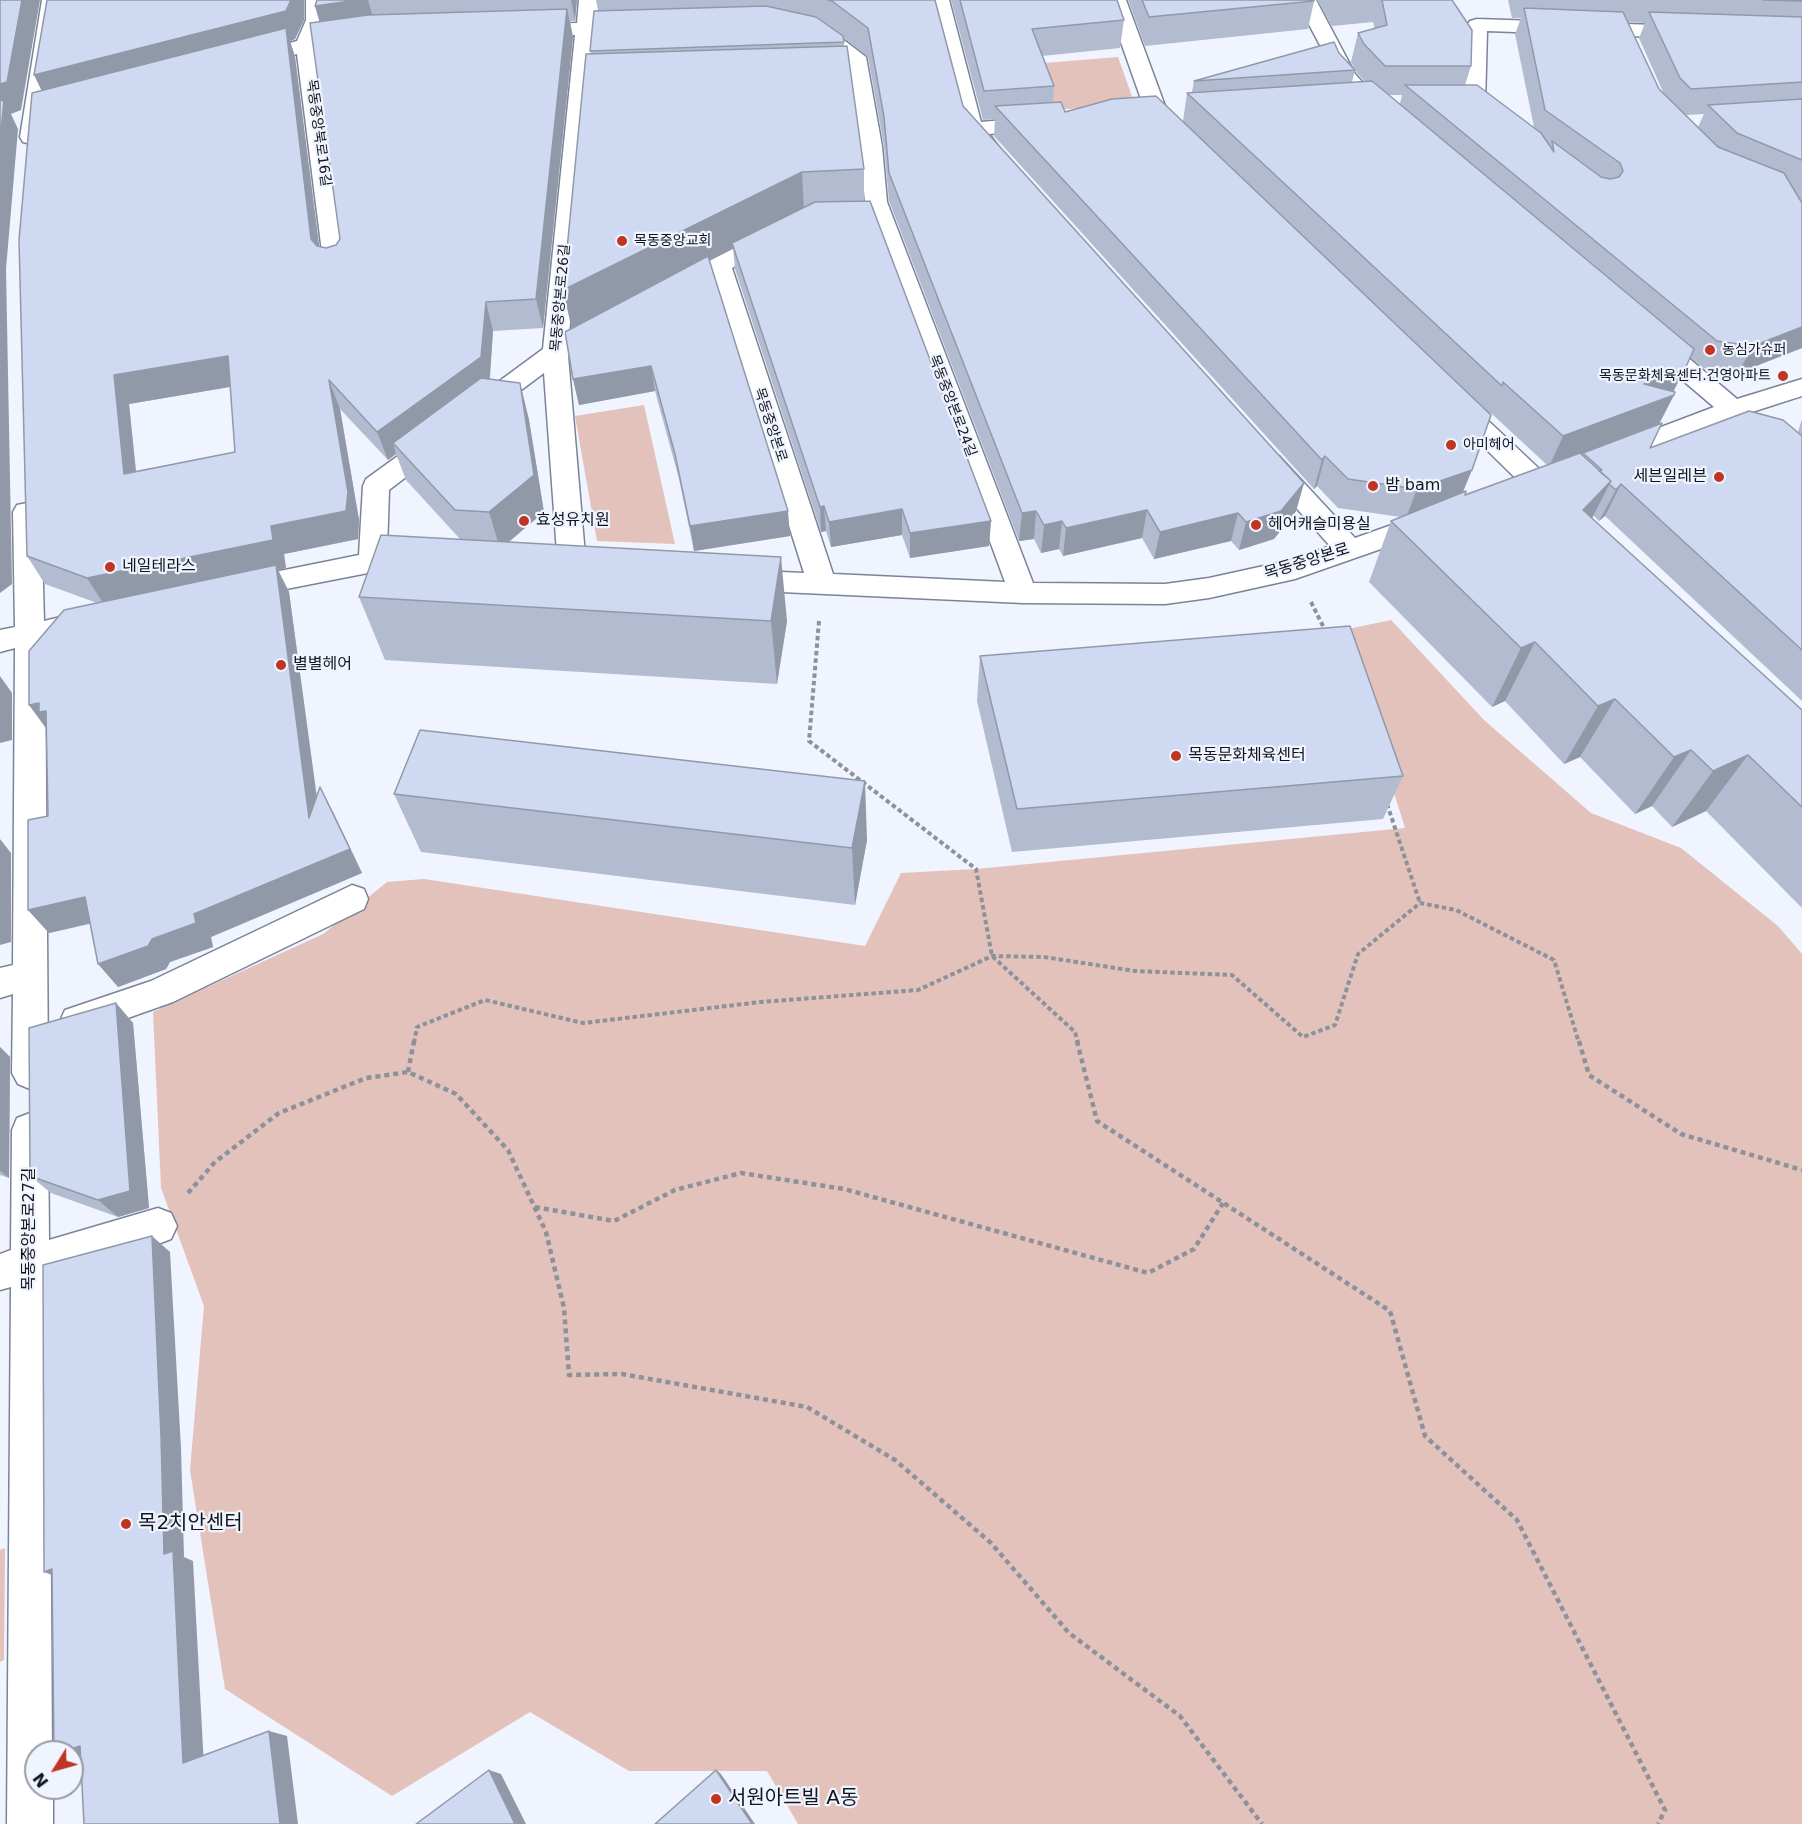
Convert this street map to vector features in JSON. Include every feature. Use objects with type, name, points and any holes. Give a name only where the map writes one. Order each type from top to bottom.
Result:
[{"type":"street","points":[[29,163],[52,0]]},
{"type":"street","name":"목동중앙북로16길","points":[[316,0],[316,20],[306,45],[336,268]]},
{"type":"street","name":"목동중앙본로26길","points":[[573,567],[555,351],[593,86],[587,29],[589,0]]},
{"type":"street","points":[[939,0],[972,129],[1004,164]]},
{"type":"street","points":[[1116,0],[1147,117],[1192,148]]},
{"type":"street","points":[[1306,0],[1346,76],[1371,103]]},
{"type":"street","points":[[1474,104],[1477,15],[1626,38],[1701,33]]},
{"type":"street","points":[[505,31],[655,27]]},
{"type":"street","name":"목동중앙본로24길","points":[[791,27],[825,34],[856,57],[871,147],[876,202],[869,218],[1023,593]]},
{"type":"street","points":[[226,65],[306,45],[376,35]]},
{"type":"street","points":[[836,77],[859,76]]},
{"type":"street","points":[[1428,104],[1474,104],[1493,118]]},
{"type":"street","points":[[1147,117],[1182,114]]},
{"type":"street","points":[[972,129],[1054,123]]},
{"type":"street","points":[[658,298],[794,227]]},
{"type":"street","name":"목동중앙본로","points":[[719,265],[822,584]]},
{"type":"street","points":[[373,562],[376,486],[555,351],[627,314]]},
{"type":"street","points":[[1633,325],[1802,468]]},
{"type":"street","points":[[1437,386],[1580,525]]},
{"type":"street","points":[[1592,463],[1733,409],[1802,387]]},
{"type":"street","points":[[1255,444],[1349,549]]},
{"type":"street","name":"목동중앙본로27길","points":[[26,493],[15,637],[15,979],[30,1037],[15,1268],[30,1824]]},
{"type":"street","name":"목동중앙본로","points":[[715,578],[1023,593],[1165,594],[1209,588],[1295,569],[1449,515]]},
{"type":"street","points":[[210,595],[373,562],[439,557]]},
{"type":"street","points":[[15,637],[120,614]]},
{"type":"street","points":[[30,1037],[161,992],[352,899]]},
{"type":"street","points":[[15,1268],[158,1226]]},
{"type":"path","points":[[1295,569],[1326,632]]},
{"type":"path","points":[[822,584],[809,741],[976,869],[992,956],[1075,1032],[1097,1121],[1390,1311],[1425,1436],[1517,1520],[1665,1810],[1658,1824]]},
{"type":"path","points":[[1386,801],[1420,903]]},
{"type":"path","points":[[408,1072],[417,1027],[484,1000],[583,1023],[761,1002],[918,990],[992,956],[1044,957],[1135,971],[1232,975],[1303,1037],[1335,1025],[1358,954],[1420,903]]},
{"type":"path","points":[[1420,903],[1456,910],[1554,960],[1589,1075],[1681,1134],[1802,1170]]},
{"type":"path","points":[[158,1226],[215,1162],[279,1113],[366,1077],[408,1072],[456,1094],[508,1150],[546,1232],[564,1308],[568,1375],[622,1374],[807,1407],[895,1460],[991,1543],[1069,1633],[1180,1716],[1262,1824]]},
{"type":"path","points":[[535,1207],[614,1221],[675,1190],[741,1173],[844,1189],[1148,1273],[1194,1249],[1222,1203]]},
{"type":"shaded area","points":[[1118,57],[1135,105],[1050,110],[1032,64]]},
{"type":"shaded area","points":[[644,405],[675,544],[597,541],[575,416]]},
{"type":"shaded area","points":[[1391,620],[1484,720],[1591,813],[1681,848],[1778,926],[1802,954],[1802,1824],[798,1824],[767,1771],[629,1771],[530,1712],[392,1796],[225,1689],[190,1470],[204,1306],[161,1188],[153,1012],[323,934],[387,882],[424,879],[865,946],[901,873],[976,869],[1405,828],[1343,630]]},
{"type":"shaded area","points":[[5,1548],[4,1660],[0,1662],[0,1550]]},
{"type":"building","points":[[0,0],[22,0],[7,82],[0,84]]},
{"type":"building","points":[[47,0],[291,0],[286,11],[34,75]]},
{"type":"building","points":[[317,0],[357,0],[315,6]]},
{"type":"building","points":[[828,0],[935,0],[963,106],[1304,483],[1281,511],[1246,522],[1238,513],[1160,532],[1147,510],[1066,528],[1062,521],[1044,525],[1036,511],[1022,513],[889,173],[884,117],[868,28]]},
{"type":"building","points":[[960,0],[1117,0],[1124,20],[1032,29],[1054,86],[984,91]]},
{"type":"building","points":[[1142,0],[1314,0],[1314,1],[1149,17]]},
{"type":"building","points":[[1382,0],[1452,0],[1472,30],[1471,66],[1385,66],[1364,44],[1358,33],[1387,25]]},
{"type":"building","points":[[766,6],[816,17],[843,36],[844,42],[590,51],[594,11]]},
{"type":"building","points":[[1524,8],[1623,12],[1659,89],[1718,147],[1784,173],[1802,203],[1802,327],[1753,346],[1717,341],[1405,85],[1477,85],[1541,133],[1554,152],[1552,141],[1601,177],[1610,179],[1619,177],[1623,171],[1620,163],[1545,110]]},
{"type":"building","points":[[567,9],[536,299],[486,302],[481,357],[377,432],[329,380],[348,492],[346,511],[271,526],[273,540],[87,578],[27,556],[19,240],[32,93],[286,28],[311,239],[317,246],[326,248],[336,245],[340,239],[310,23],[368,15]],"holes":[[[228,356],[235,452],[124,474],[114,375]]]},
{"type":"building","points":[[1649,12],[1802,17],[1802,82],[1691,89],[1680,78]]},
{"type":"building","points":[[1334,42],[1339,53],[1355,70],[1194,81]]},
{"type":"building","points":[[847,46],[864,169],[802,172],[563,290],[586,54]]},
{"type":"building","points":[[1372,81],[1694,349],[1685,369],[1644,384],[1675,392],[1674,395],[1563,436],[1503,382],[1502,386],[1187,93]]},
{"type":"building","points":[[1156,96],[1491,415],[1472,470],[1417,489],[1348,479],[1325,456],[1322,460],[995,106],[1061,102],[1065,112],[1112,99]]},
{"type":"building","points":[[1802,99],[1802,160],[1737,133],[1708,105]]},
{"type":"building","points":[[4,100],[0,141],[0,101]]},
{"type":"building","points":[[870,201],[991,521],[910,533],[902,509],[829,522],[824,506],[820,507],[732,243],[815,202]]},
{"type":"building","points":[[708,256],[788,511],[690,526],[675,454],[651,366],[573,379],[565,332]]},
{"type":"building","points":[[481,378],[520,383],[534,475],[489,512],[455,510],[393,443]]},
{"type":"building","points":[[1749,411],[1783,420],[1802,436],[1802,650],[1621,484],[1616,490],[1609,484],[1611,481],[1599,471],[1602,470],[1583,453],[1662,423],[1650,448]]},
{"type":"building","points":[[1580,453],[1611,481],[1583,510],[1802,710],[1802,807],[1748,755],[1713,771],[1691,750],[1674,757],[1615,699],[1598,706],[1535,642],[1521,648],[1391,521],[1466,491],[1465,495]]},
{"type":"building","points":[[381,535],[781,557],[771,621],[359,597]]},
{"type":"building","points":[[276,565],[309,818],[320,787],[350,849],[194,914],[196,923],[152,939],[148,946],[98,964],[85,897],[28,910],[28,820],[48,816],[46,711],[39,712],[39,703],[29,705],[29,651],[64,610]]},
{"type":"building","name":"목동문화체육센터","points":[[1350,626],[1403,776],[1017,809],[980,656]]},
{"type":"building","points":[[420,730],[865,781],[852,848],[394,794]]},
{"type":"building","points":[[116,1003],[130,1191],[98,1200],[30,1176],[29,1028]]},
{"type":"building","points":[[152,1236],[164,1554],[173,1551],[183,1763],[269,1731],[280,1824],[84,1824],[84,1740],[54,1740],[52,1569],[44,1572],[43,1265]]},
{"type":"building","points":[[489,1770],[515,1824],[416,1824]]},
{"type":"building","name":"서원아트빌 A동","points":[[716,1770],[752,1824],[655,1824]]},
{"type":"place","name":"목동중앙교회","points":[[622,241]]},
{"type":"place","name":"농심가슈퍼","points":[[1710,350]]},
{"type":"place","name":"목동문화체육센터.건영아파트","points":[[1783,376]]},
{"type":"place","name":"아미헤어","points":[[1451,445]]},
{"type":"place","name":"세븐일레븐","points":[[1719,477]]},
{"type":"place","name":"밤 bam","points":[[1373,486]]},
{"type":"place","name":"효성유치원","points":[[524,521]]},
{"type":"place","name":"헤어캐슬미용실","points":[[1256,525]]},
{"type":"place","name":"네일테라스","points":[[110,567]]},
{"type":"place","name":"별별헤어","points":[[281,665]]},
{"type":"place","name":"목동문화체육센터","points":[[1176,756]]},
{"type":"place","name":"목2치안센터","points":[[126,1524]]},
{"type":"place","name":"서원아트빌 A동","points":[[716,1799]]}]
